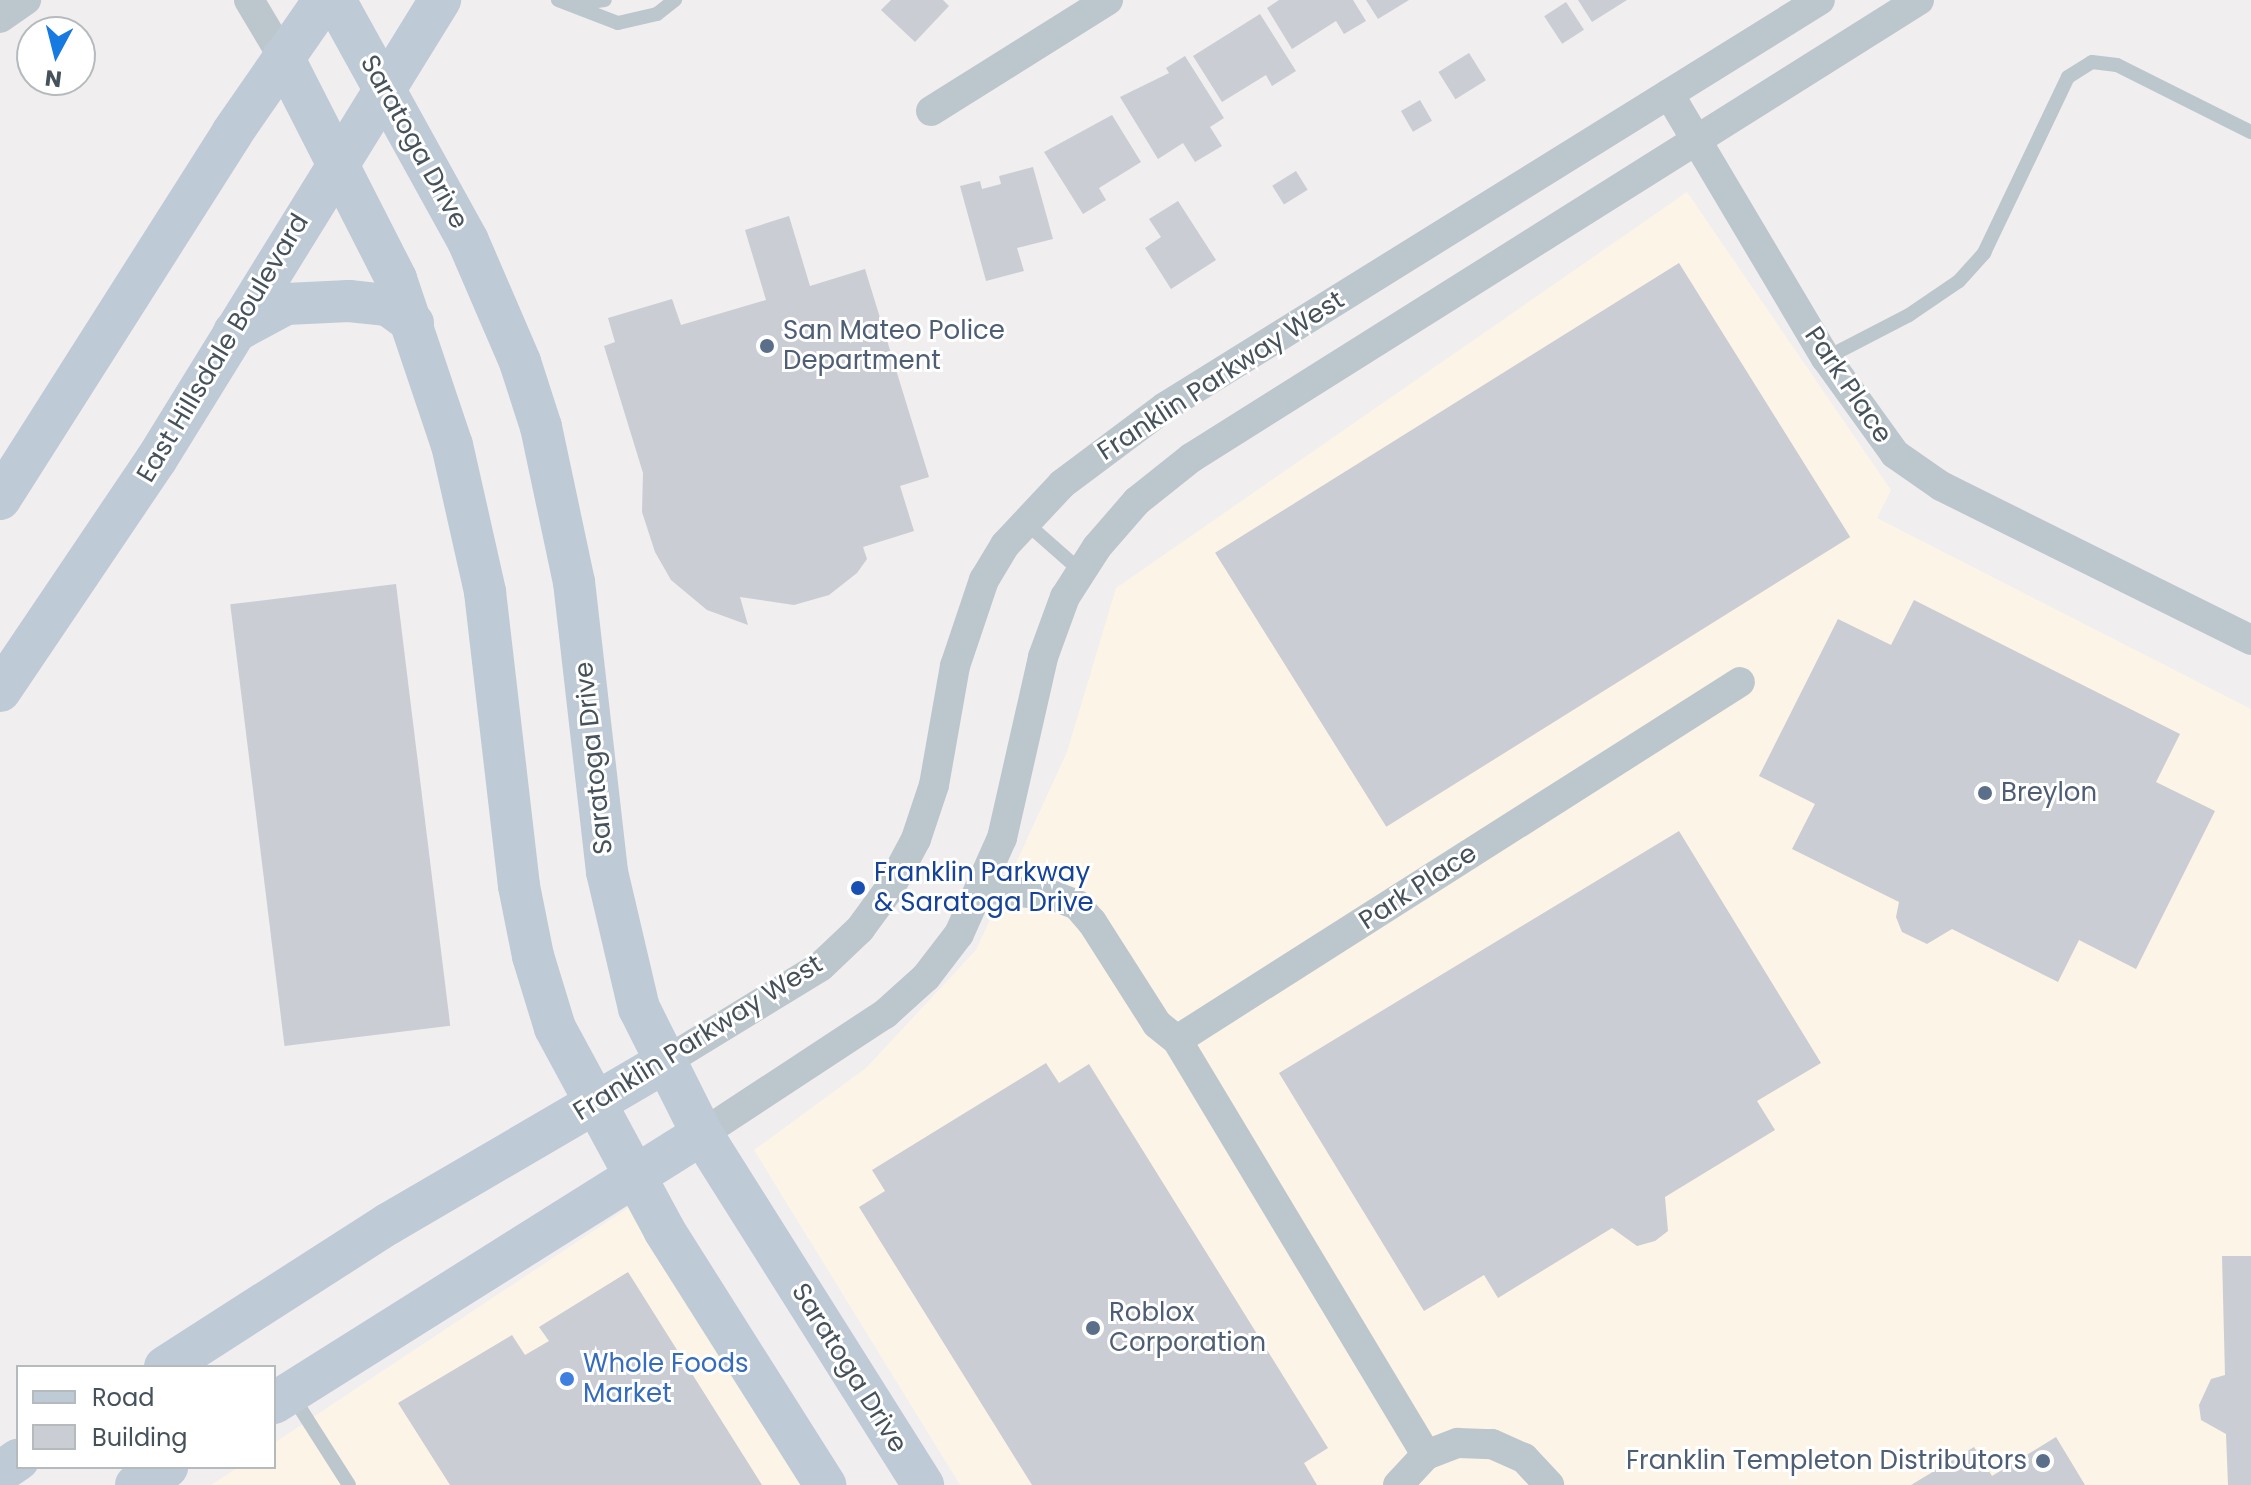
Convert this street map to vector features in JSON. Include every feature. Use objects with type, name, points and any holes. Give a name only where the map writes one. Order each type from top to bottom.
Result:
[{"type":"main road","points":[[0,499],[283,57],[324,0]]},
{"type":"main road","name":"Saratoga Drive","points":[[335,0],[385,86],[493,294],[541,427],[574,582],[607,872],[639,1008],[663,1063],[702,1134],[923,1485]]},
{"type":"main road","name":"East Hillsdale Boulevard","points":[[0,691],[156,460],[440,0]]},
{"type":"main road","points":[[283,57],[339,160],[413,323],[452,445],[477,549],[533,956],[555,1028],[592,1104],[634,1178],[825,1485]]},
{"type":"main road","points":[[233,332],[286,304],[349,301],[388,305],[413,323]]},
{"type":"main road","name":"Franklin Parkway West","points":[[168,1365],[388,1224],[663,1063]]},
{"type":"main road","name":"Franklin Parkway West","points":[[282,1398],[702,1134]]},
{"type":"main road","points":[[136,1485],[164,1469]]},
{"type":"street","points":[[249,0],[283,57]]},
{"type":"street","points":[[931,111],[1108,0]]},
{"type":"street","name":"Franklin Parkway West","points":[[663,1063],[821,966],[860,929],[890,888],[916,839],[934,785],[955,666],[984,580],[1024,522],[1099,453],[1165,407],[1820,0]]},
{"type":"street","name":"Franklin Parkway West","points":[[702,1134],[885,1014],[926,977],[959,934],[983,888],[1002,838],[1043,657],[1065,597],[1137,501],[1191,458],[1919,0]]},
{"type":"street","name":"Park Place","points":[[1669,94],[1826,358],[1895,454],[1941,486],[2251,640]]},
{"type":"street","name":"Park Place","points":[[1177,1040],[1740,682]]},
{"type":"street","points":[[983,888],[1054,896],[1077,905],[1157,1024],[1177,1040],[1426,1455]]},
{"type":"street","points":[[1398,1485],[1426,1455],[1458,1443],[1492,1444],[1524,1458],[1549,1485]]},
{"type":"lane","points":[[558,0],[572,3],[605,0]]},
{"type":"lane","points":[[572,3],[605,22],[657,14],[675,0]]},
{"type":"lane","points":[[1826,358],[1909,315],[1959,281],[1975,263],[2068,77],[2092,62],[2117,65],[2251,132]]},
{"type":"lane","points":[[1024,522],[1082,572]]},
{"type":"lane","points":[[282,1398],[349,1485]]},
{"type":"shaded area","points":[[1687,192],[1891,490],[1877,518],[2251,709],[2251,1485],[960,1485],[754,1150],[866,1068],[976,950],[1067,752],[1116,588]]},
{"type":"shaded area","points":[[634,1204],[807,1485],[211,1485],[235,1469],[276,1469],[276,1442]]},
{"type":"building","points":[[891,0],[943,0],[949,6],[915,42],[881,10]]},
{"type":"building","points":[[1279,0],[1353,0],[1366,21],[1344,34],[1336,21],[1292,49],[1267,8]]},
{"type":"building","points":[[1366,0],[1409,0],[1378,19]]},
{"type":"building","points":[[1578,0],[1627,0],[1592,22]]},
{"type":"building","points":[[1566,2],[1584,30],[1562,44],[1544,16]]},
{"type":"building","points":[[1260,14],[1296,71],[1272,86],[1266,75],[1222,102],[1193,56]]},
{"type":"building","points":[[1469,53],[1486,80],[1455,99],[1438,72]]},
{"type":"building","points":[[1185,56],[1224,118],[1210,127],[1222,146],[1195,162],[1183,143],[1158,159],[1120,97],[1169,73],[1166,68]]},
{"type":"building","points":[[1420,100],[1432,121],[1413,132],[1401,111]]},
{"type":"building","points":[[1112,115],[1141,162],[1099,188],[1106,200],[1083,214],[1044,152]]},
{"type":"building","points":[[1033,167],[1053,239],[1017,248],[1024,271],[986,281],[960,186],[980,181],[982,189],[1001,184],[999,176]]},
{"type":"building","points":[[1296,171],[1308,190],[1284,204],[1272,186]]},
{"type":"building","points":[[1178,201],[1216,260],[1171,289],[1145,248],[1161,237],[1149,219]]},
{"type":"building","points":[[789,216],[810,286],[865,269],[929,477],[900,486],[914,531],[863,547],[867,559],[857,573],[829,595],[794,605],[740,597],[748,625],[707,610],[671,580],[655,552],[642,512],[643,473],[604,346],[615,342],[608,318],[672,299],[681,325],[766,300],[745,230]]},
{"type":"building","points":[[1679,263],[1850,537],[1386,827],[1215,553]]},
{"type":"building","points":[[396,584],[450,1026],[284,1046],[230,604]]},
{"type":"building","name":"Breylon","points":[[1914,600],[2180,734],[2156,782],[2215,811],[2136,969],[2079,940],[2058,982],[1952,929],[1927,944],[1902,932],[1896,917],[1899,902],[1792,849],[1815,804],[1759,776],[1838,619],[1891,645]]},
{"type":"building","points":[[1679,831],[1821,1063],[1757,1101],[1775,1130],[1665,1197],[1668,1231],[1655,1241],[1637,1246],[1612,1228],[1498,1298],[1484,1275],[1424,1311],[1279,1073]]},
{"type":"building","name":"Roblox Corporation","points":[[1046,1063],[1059,1083],[1089,1064],[1328,1448],[1304,1463],[1317,1485],[1032,1485],[859,1207],[885,1191],[872,1170]]},
{"type":"building","points":[[2222,1256],[2251,1256],[2251,1485],[2228,1485],[2226,1434],[2201,1420],[2199,1405],[2211,1379],[2225,1375]]},
{"type":"building","name":"Whole Foods Market","points":[[628,1272],[762,1485],[450,1485],[398,1403],[512,1335],[525,1355],[549,1341],[539,1327]]},
{"type":"building","name":"Franklin Templeton Distributors","points":[[2056,1437],[2085,1485],[1911,1485],[1974,1447],[1992,1476]]},
{"type":"place","name":"San Mateo Police Department","points":[[767,346]]},
{"type":"place","name":"Breylon","points":[[1985,793]]},
{"type":"place","name":"Franklin Parkway & Saratoga Drive","points":[[858,888]]},
{"type":"place","name":"Roblox Corporation","points":[[1093,1328]]},
{"type":"place","name":"Whole Foods Market","points":[[567,1379]]},
{"type":"place","name":"Franklin Templeton Distributors","points":[[2043,1461]]}]
